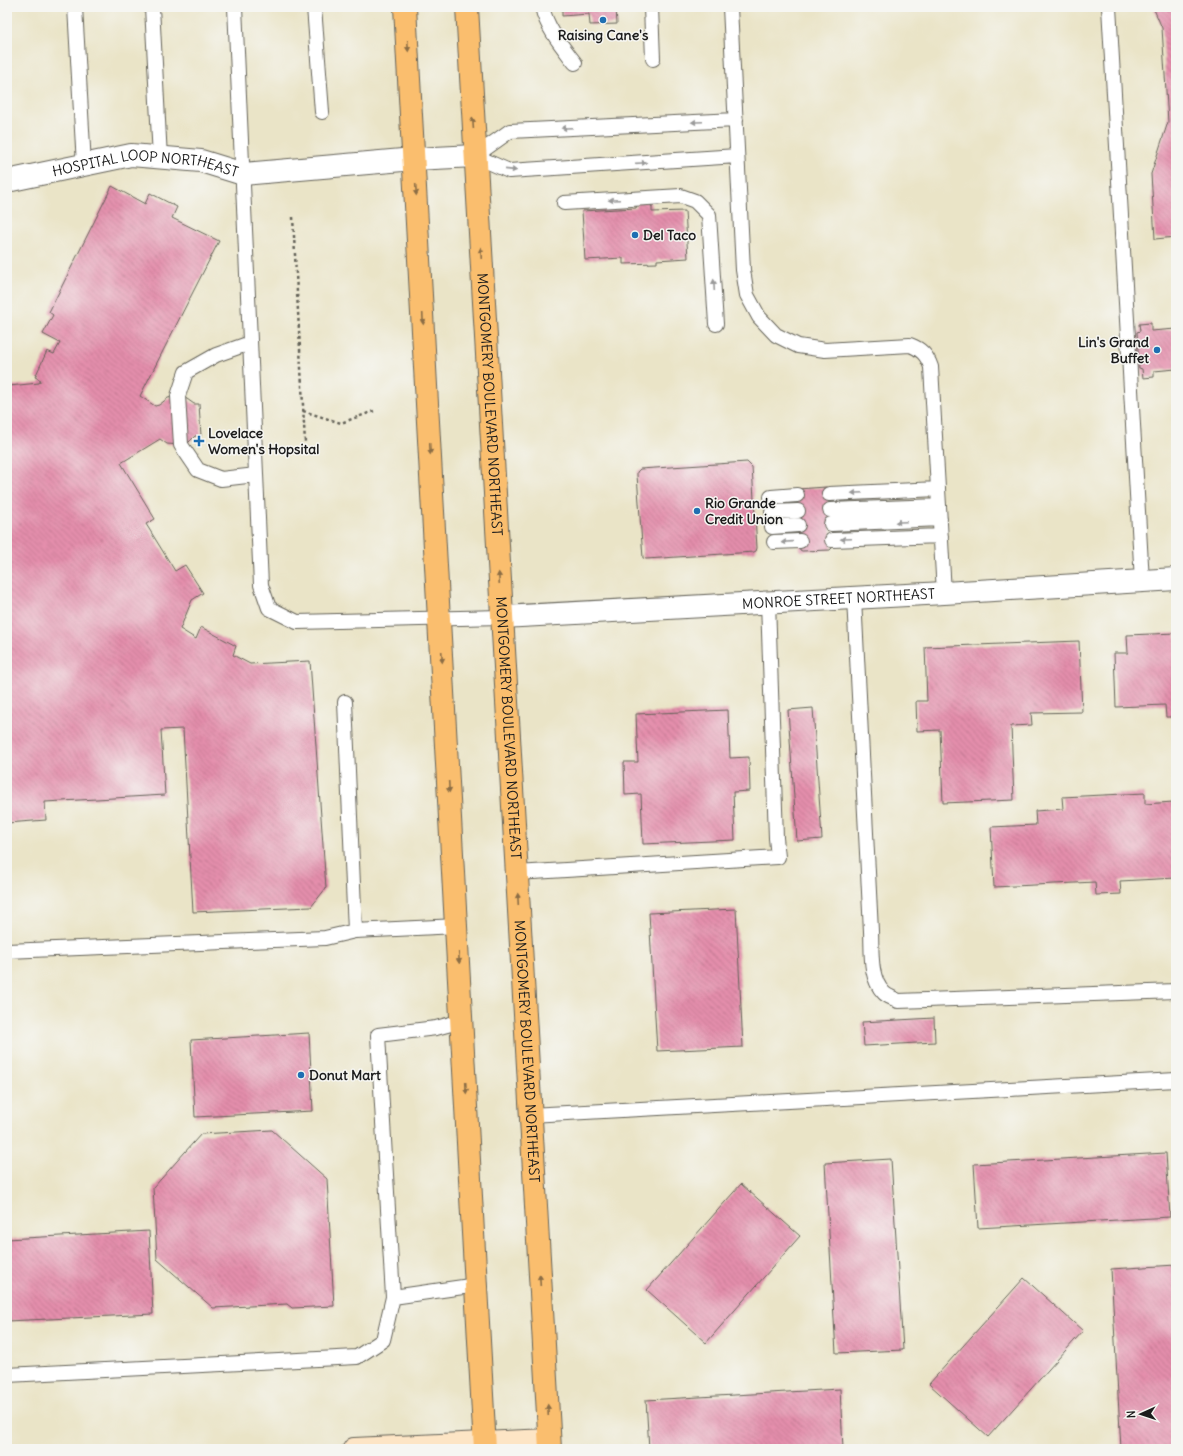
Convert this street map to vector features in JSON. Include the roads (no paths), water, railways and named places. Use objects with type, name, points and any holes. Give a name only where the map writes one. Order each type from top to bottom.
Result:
[{"type":"main road","points":[[405,7],[485,1446]]},
{"type":"main road","name":"MONTGOMERY BOULEVARD NORTHEAST","points":[[467,7],[550,1444]]},
{"type":"main road","points":[[354,1449],[550,1444]]},
{"type":"street","name":"HOSPITAL LOOP NORTHEAST","points":[[7,181],[131,155],[202,161],[243,174],[414,159],[475,156]]},
{"type":"street","name":"MONROE STREET NORTHEAST","points":[[502,617],[1176,579]]},
{"type":"lane","points":[[75,7],[84,164]]},
{"type":"lane","points":[[152,7],[160,158]]},
{"type":"lane","points":[[235,7],[261,585],[269,608],[297,622],[502,617]]},
{"type":"lane","points":[[314,7],[322,112]]},
{"type":"lane","points":[[542,7],[546,22],[554,36],[575,63]]},
{"type":"lane","points":[[651,7],[653,59]]},
{"type":"lane","points":[[730,7],[744,270],[747,295],[758,317],[776,335],[798,346],[825,350],[910,345],[924,353],[928,359],[931,367],[944,593]]},
{"type":"lane","points":[[1109,7],[1142,581]]},
{"type":"lane","points":[[736,120],[510,131],[475,156],[509,172],[738,156]]},
{"type":"lane","points":[[564,203],[681,196],[695,201],[709,215],[716,324]]},
{"type":"lane","points":[[250,343],[216,355],[186,372],[178,396],[181,445],[198,470],[221,480],[256,475]]},
{"type":"lane","points":[[829,494],[938,489]]},
{"type":"lane","points":[[771,497],[797,495]]},
{"type":"lane","points":[[772,512],[798,511]]},
{"type":"lane","points":[[830,517],[939,513]]},
{"type":"lane","points":[[772,527],[798,525]]},
{"type":"lane","points":[[832,540],[941,536]]},
{"type":"lane","points":[[774,542],[800,541]]},
{"type":"lane","points":[[854,598],[871,931],[874,972],[877,985],[885,994],[898,1001],[1176,991]]},
{"type":"lane","points":[[517,873],[778,857],[768,602]]},
{"type":"lane","points":[[345,702],[355,931]]},
{"type":"lane","points":[[7,951],[325,938],[355,931],[457,926]]},
{"type":"lane","points":[[7,1375],[357,1357],[383,1340],[393,1297],[378,1035],[436,1028],[462,1021]]},
{"type":"lane","points":[[530,1114],[1176,1080]]},
{"type":"lane","points":[[393,1297],[477,1285]]},
{"type":"place","name":"Raising Cane's","points":[[603,20]]},
{"type":"place","name":"Del Taco","points":[[635,235]]},
{"type":"place","name":"Lin's Grand Buffet","points":[[1157,350]]},
{"type":"place","name":"Lovelace Women's Hopsital","points":[[199,441]]},
{"type":"place","name":"Rio Grande Credit Union","points":[[697,511]]},
{"type":"place","name":"Donut Mart","points":[[301,1075]]}]
